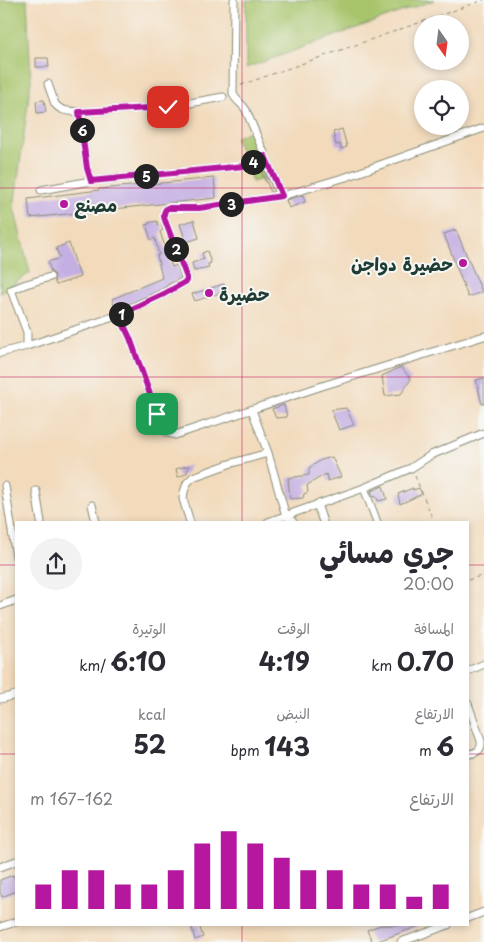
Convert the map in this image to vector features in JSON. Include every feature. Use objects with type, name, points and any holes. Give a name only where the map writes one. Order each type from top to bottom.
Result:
[{"type":"street","points":[[234,0],[233,88],[235,99],[246,110],[282,196]]},
{"type":"street","points":[[48,84],[57,107],[79,112],[178,106],[223,97]]},
{"type":"street","points":[[79,112],[87,168],[91,181]]},
{"type":"street","points":[[0,353],[27,346],[119,315],[187,281],[166,223],[164,211],[167,208],[199,208],[282,196],[346,177],[484,128]]},
{"type":"street","points":[[41,190],[91,181],[244,166],[265,156]]},
{"type":"street","points":[[27,346],[27,332],[11,290],[50,277]]},
{"type":"street","points":[[119,315],[130,338],[157,414],[164,430],[171,435],[484,336]]},
{"type":"street","points":[[252,410],[268,453],[286,516],[292,521]]},
{"type":"street","points":[[271,521],[364,488],[411,468],[431,455],[484,433]]},
{"type":"street","points":[[190,521],[183,499],[187,483],[193,477],[268,453]]},
{"type":"street","points":[[5,486],[15,551]]},
{"type":"street","points":[[364,488],[376,521]]},
{"type":"street","points":[[36,491],[41,521]]},
{"type":"street","points":[[317,504],[322,521]]},
{"type":"street","points":[[92,505],[96,521]]},
{"type":"street","points":[[0,606],[15,600]]},
{"type":"street","points":[[469,671],[484,664]]},
{"type":"street","points":[[0,699],[15,695]]},
{"type":"street","points":[[469,707],[482,746],[476,753],[469,754]]},
{"type":"street","points":[[0,867],[15,860]]},
{"type":"street","points":[[469,918],[484,912]]},
{"type":"street","points":[[0,927],[15,922]]},
{"type":"street","points":[[401,942],[445,926]]},
{"type":"path","points":[[233,88],[484,0]]},
{"type":"path","points":[[411,468],[434,521]]},
{"type":"path","points":[[469,580],[484,575]]},
{"type":"green space","points":[[0,0],[27,0],[31,81],[14,208],[30,273],[0,293]]},
{"type":"green space","points":[[246,0],[434,0],[246,68]]},
{"type":"green space","points":[[251,130],[257,144],[249,148],[254,159],[245,161],[235,138]]},
{"type":"green space","points":[[259,165],[265,181],[263,182],[262,179],[252,182],[247,169]]},
{"type":"building","points":[[36,58],[48,58],[49,67],[36,67]]},
{"type":"building","points":[[44,100],[46,112],[37,113],[36,101]]},
{"type":"building","points":[[342,129],[347,147],[341,149],[340,144],[336,145],[333,132]]},
{"type":"building","points":[[262,163],[274,192],[271,192],[265,181],[259,165]]},
{"type":"building","points":[[214,178],[216,198],[30,218],[28,199],[99,189]]},
{"type":"building","points":[[303,195],[305,202],[289,208],[286,200]]},
{"type":"building","points":[[194,220],[199,238],[186,242],[180,224]]},
{"type":"building","points":[[157,221],[158,225],[161,224],[163,230],[160,232],[172,267],[177,265],[181,278],[116,310],[112,299],[162,278],[155,238],[151,240],[146,225]]},
{"type":"building","name":"حضيرة دواجن","points":[[456,230],[482,292],[468,297],[444,234]]},
{"type":"building","points":[[69,243],[80,277],[56,285],[55,275],[51,272],[48,262],[60,258],[56,248]]},
{"type":"building","points":[[207,251],[211,263],[208,264],[209,268],[194,271],[192,263],[204,259],[202,253]]},
{"type":"building","name":"حضيرة","points":[[224,284],[226,291],[195,301],[192,294]]},
{"type":"building","points":[[401,367],[411,379],[401,394],[385,396],[382,376]]},
{"type":"building","points":[[484,378],[484,404],[482,404],[476,380]]},
{"type":"building","points":[[284,405],[287,417],[276,418],[272,409]]},
{"type":"building","points":[[346,408],[354,425],[339,430],[331,410]]},
{"type":"building","points":[[332,457],[341,477],[328,481],[326,474],[307,485],[308,492],[304,494],[303,498],[290,499],[288,478],[309,475],[309,468],[321,460]]},
{"type":"building","points":[[190,465],[186,474],[178,477],[176,469]]},
{"type":"building","points":[[383,486],[387,499],[378,501],[376,496],[373,497],[371,491]]},
{"type":"building","points":[[413,488],[413,490],[419,488],[422,494],[400,504],[398,494]]},
{"type":"building","points":[[13,875],[15,891],[2,897],[0,880]]},
{"type":"building","points":[[191,926],[199,926],[203,937],[195,940]]},
{"type":"building","points":[[378,926],[419,926],[375,942],[372,942],[367,930]]},
{"type":"place","name":"مصنع","points":[[64,204]]},
{"type":"place","name":"حضيرة دواجن","points":[[463,263]]},
{"type":"place","name":"حضيرة","points":[[209,293]]},
{"type":"route","points":[[157,414],[130,338],[119,315],[187,281],[166,223],[164,211],[167,208],[199,208],[282,196],[265,156],[244,166],[91,181],[87,168],[79,112],[168,107]]}]
